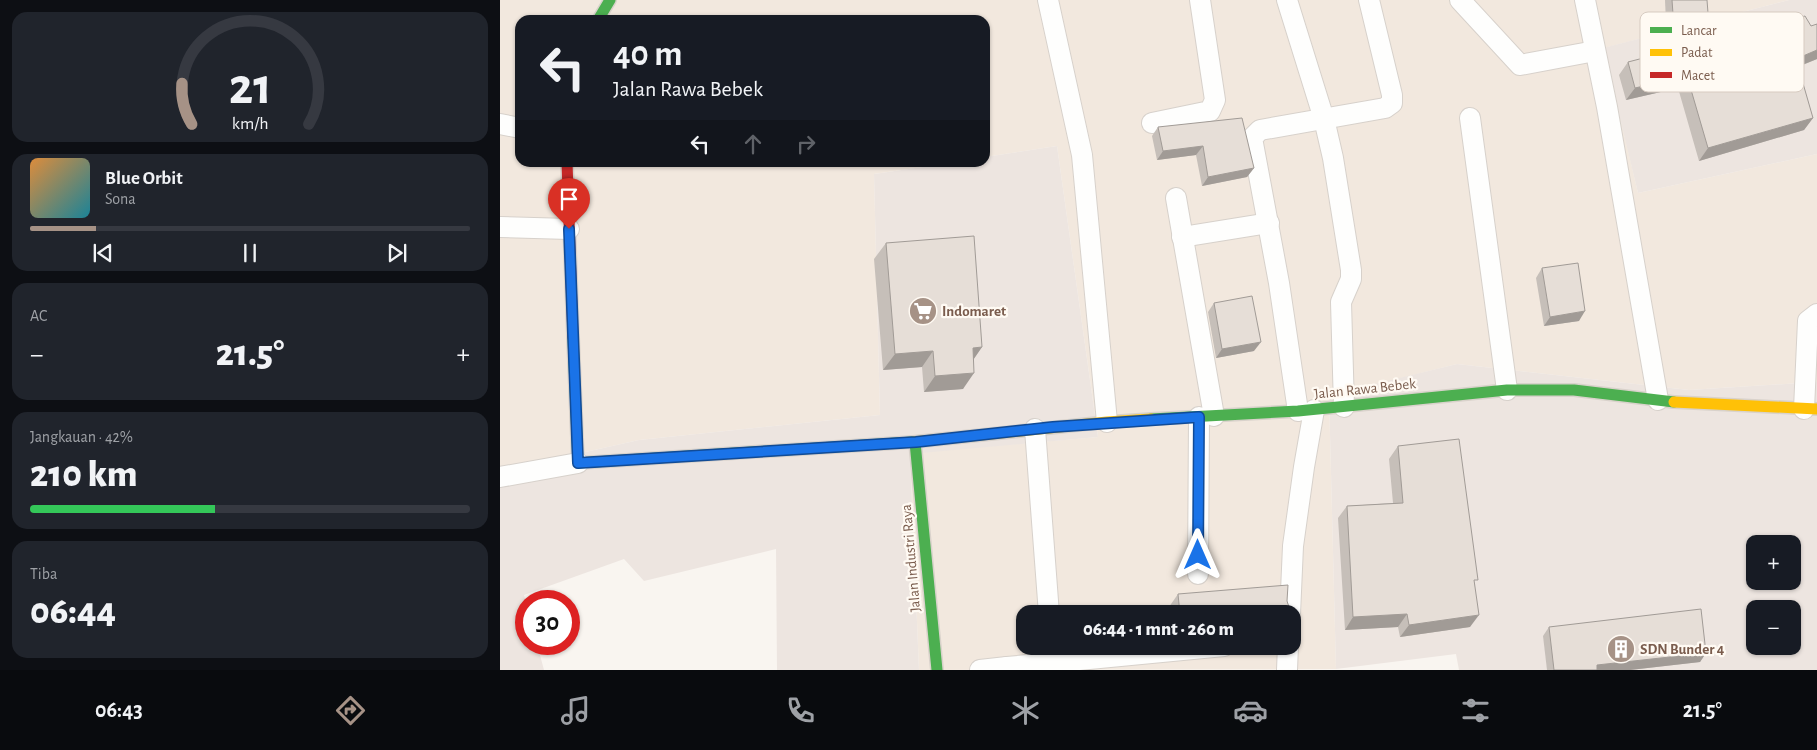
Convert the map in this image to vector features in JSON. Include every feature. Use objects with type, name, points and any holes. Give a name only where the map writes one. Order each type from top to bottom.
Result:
[{"type":"street","points":[[601,15],[610,0]]},
{"type":"street","points":[[1048,0],[1082,155],[1107,422]]},
{"type":"street","points":[[1152,123],[1210,111],[1213,106],[1215,100],[1200,0]]},
{"type":"street","points":[[1287,0],[1324,118],[1333,158],[1351,270],[1351,279],[1341,302],[1344,407]]},
{"type":"street","points":[[1290,605],[1293,546],[1304,467],[1306,410],[1279,283],[1252,138],[1260,130],[1385,108],[1392,103],[1392,95],[1369,0]]},
{"type":"street","points":[[1460,0],[1520,65],[1596,50]]},
{"type":"street","points":[[1585,0],[1609,116],[1658,400]]},
{"type":"street","points":[[1470,118],[1507,390]]},
{"type":"street","points":[[500,124],[515,127]]},
{"type":"street","points":[[500,476],[578,463],[568,167]]},
{"type":"street","points":[[1176,198],[1206,417],[1198,574]]},
{"type":"street","points":[[1182,237],[1269,223]]},
{"type":"street","points":[[500,227],[569,229]]},
{"type":"street","points":[[1811,409],[1808,321],[1817,314]]},
{"type":"street","name":"Jalan Rawa Bebek","points":[[578,463],[916,442],[1107,422],[1344,407],[1507,390],[1574,390],[1658,400],[1811,409]]},
{"type":"street","points":[[1035,429],[1048,605]]},
{"type":"street","name":"Jalan Industri Raya","points":[[916,442],[937,670]]},
{"type":"street","points":[[980,670],[1007,669],[1050,660],[1112,655]]},
{"type":"street","points":[[1287,670],[1288,655]]},
{"type":"shaded area","points":[[500,0],[1789,0],[1743,12],[1640,12],[1640,39],[1604,48],[1638,193],[1817,154],[1817,382],[1689,390],[1457,364],[1329,396],[1336,669],[919,670],[910,453],[1098,437],[1057,146],[990,156],[990,15],[515,15],[515,167],[922,167],[874,174],[880,415],[639,440],[500,471]]},
{"type":"shaded area","points":[[1789,0],[1817,0],[1817,154],[1638,193],[1603,48],[1640,38],[1640,92],[1804,92],[1804,12],[1742,12]]},
{"type":"shaded area","points":[[1057,146],[1098,437],[910,454],[919,670],[777,670],[776,549],[644,581],[624,559],[538,590],[515,590],[515,655],[540,655],[544,670],[500,670],[500,471],[639,440],[880,415],[874,174],[922,167],[990,167],[990,156]]},
{"type":"shaded area","points":[[1457,364],[1689,390],[1817,382],[1817,670],[1459,670],[1456,654],[1336,669],[1329,395]]},
{"type":"building","points":[[1672,0],[1707,0],[1708,12],[1673,12]]},
{"type":"building","points":[[1804,16],[1811,26],[1817,24],[1817,50],[1804,56]]},
{"type":"building","points":[[1640,59],[1640,87],[1635,88],[1628,62]]},
{"type":"building","points":[[1804,87],[1813,118],[1708,148],[1692,92],[1804,92]]},
{"type":"building","points":[[1242,118],[1254,168],[1208,177],[1203,146],[1163,151],[1158,127]]},
{"type":"building","name":"Indomaret","points":[[974,236],[982,347],[973,348],[974,373],[935,376],[933,351],[895,354],[886,243]]},
{"type":"building","points":[[1578,263],[1585,311],[1550,317],[1542,268]]},
{"type":"building","points":[[1252,296],[1261,342],[1222,349],[1214,303]]},
{"type":"building","points":[[1459,439],[1478,580],[1474,580],[1479,615],[1409,625],[1407,614],[1353,617],[1347,506],[1403,503],[1398,446]]},
{"type":"building","points":[[1288,585],[1288,605],[1179,605],[1178,594]]},
{"type":"building","name":"SDN Bunder 4","points":[[1701,609],[1706,653],[1597,665],[1597,670],[1554,670],[1549,627]]},
{"type":"traffic: fast","points":[[601,15],[610,0]]},
{"type":"traffic: fast","points":[[573,337],[578,463],[913,442]]},
{"type":"traffic: fast","points":[[1151,419],[1298,411],[1507,390],[1574,390],[1674,402]]},
{"type":"traffic: fast","points":[[915,442],[937,670]]},
{"type":"traffic: slow","points":[[1674,402],[1817,409]]},
{"type":"traffic: slow","points":[[913,442],[1151,419]]},
{"type":"traffic: jam","points":[[567,167],[573,337]]},
{"type":"place","name":"Indomaret","points":[[923,311]]},
{"type":"place","name":"SDN Bunder 4","points":[[1621,649]]},
{"type":"route","points":[[569,229],[578,463],[809,450],[916,442],[1107,422],[1199,417],[1198,555]]}]
